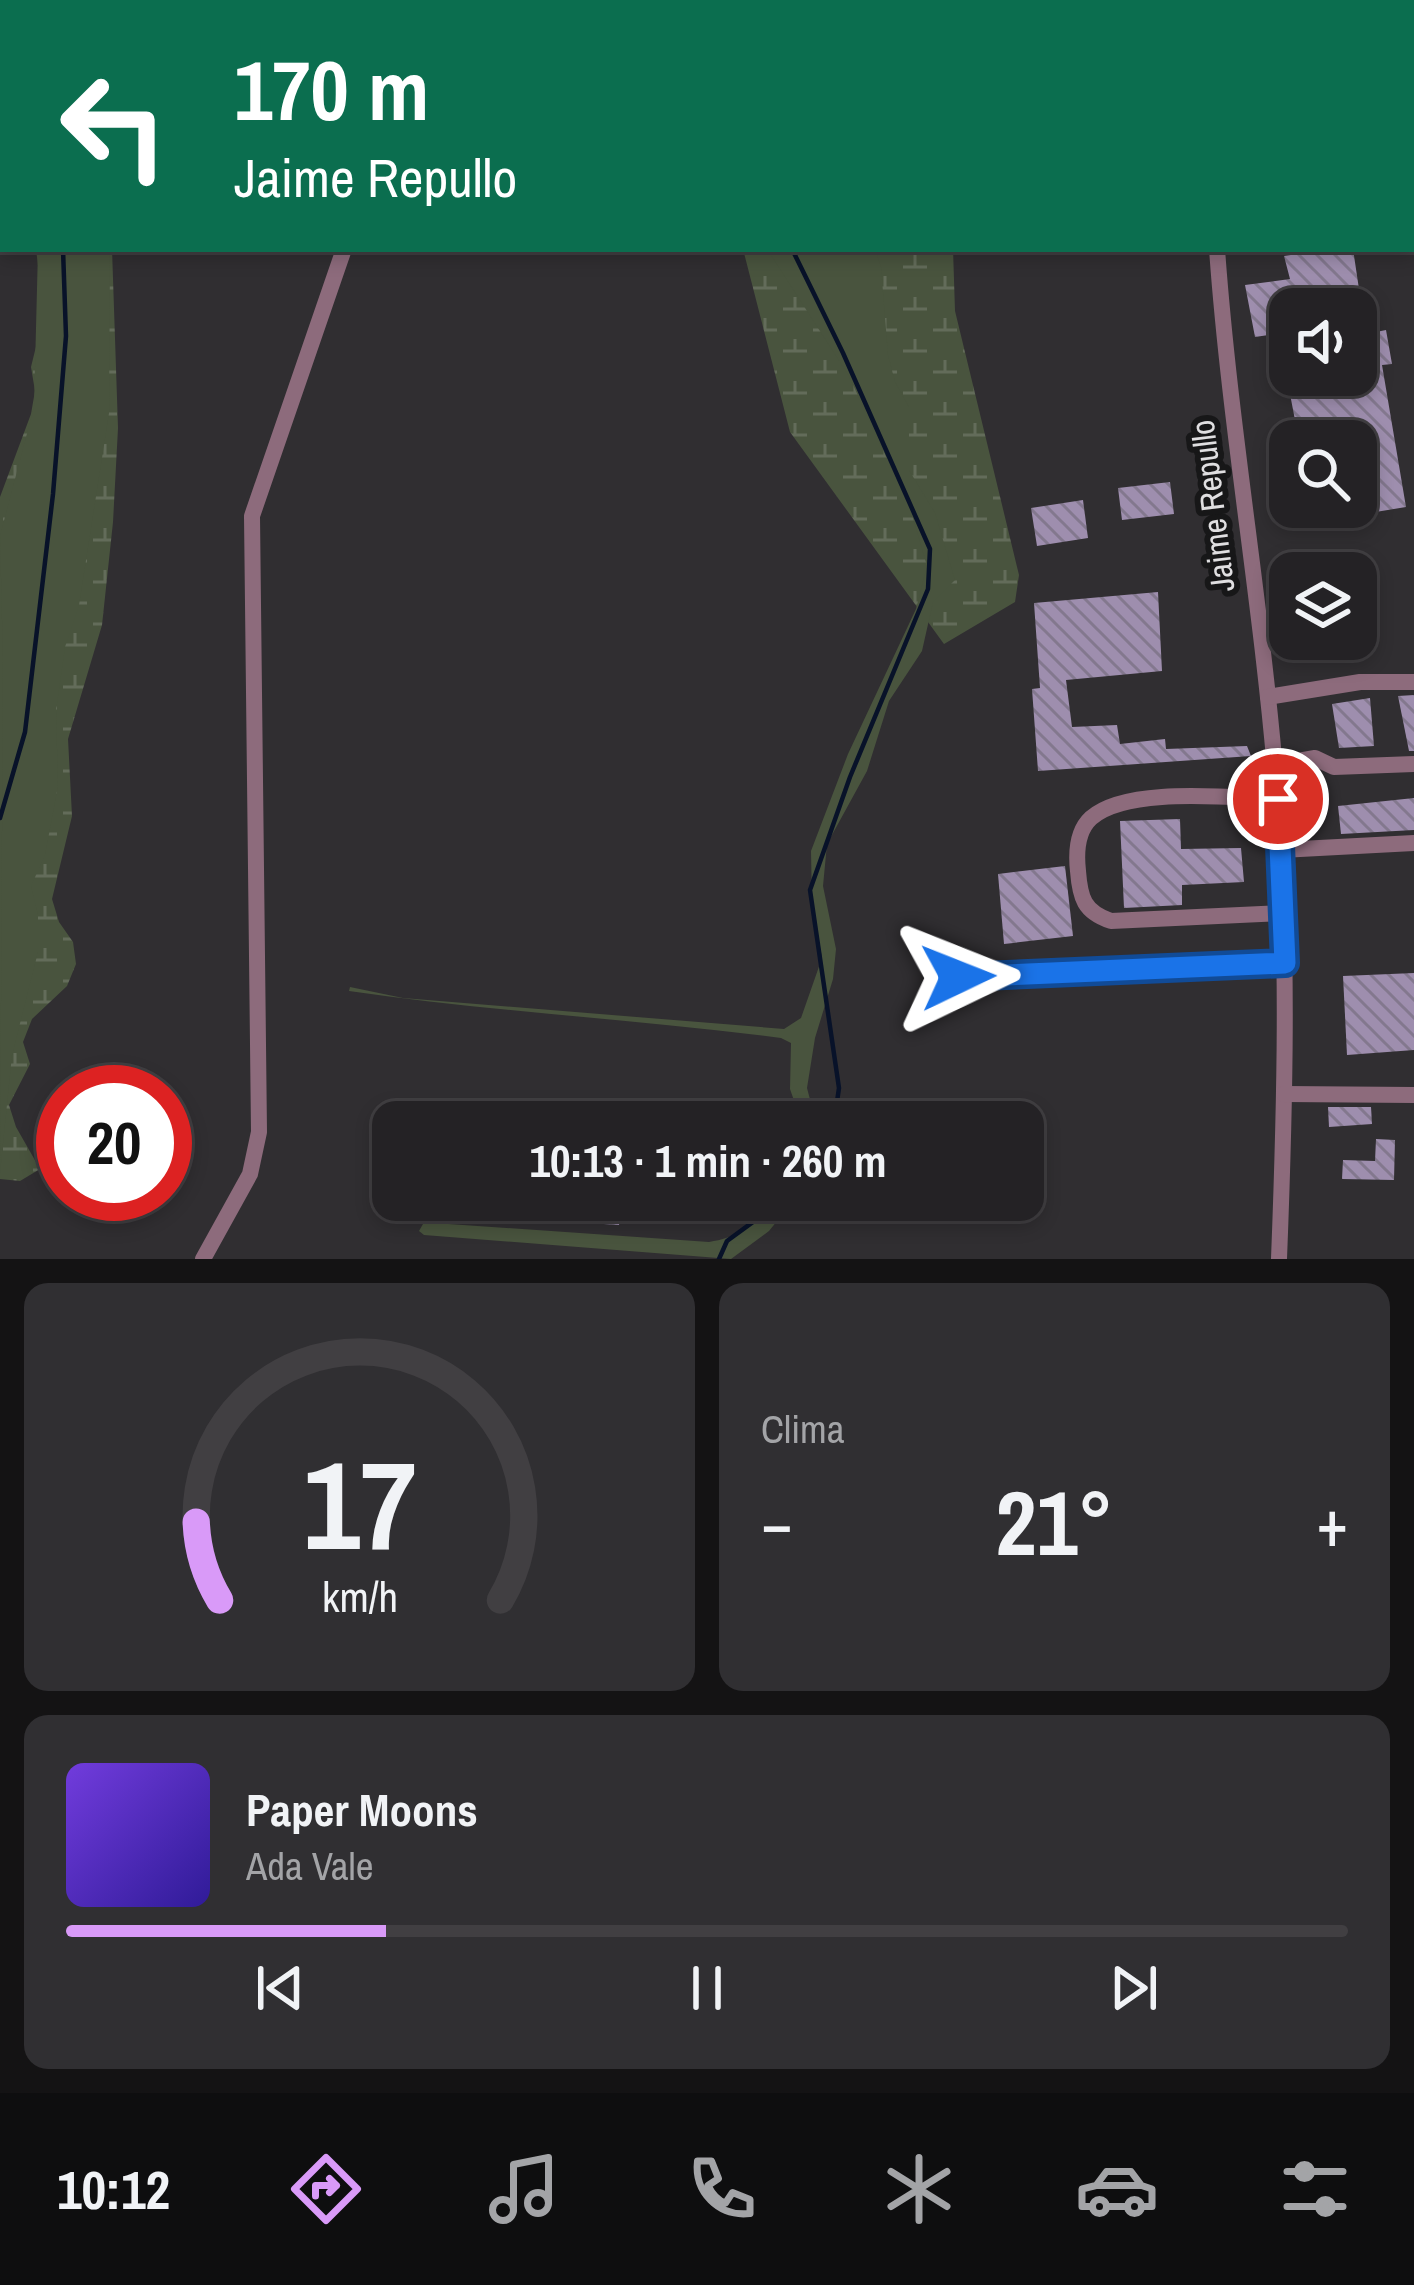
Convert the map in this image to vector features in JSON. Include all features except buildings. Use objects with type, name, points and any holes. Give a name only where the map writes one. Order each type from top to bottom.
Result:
[{"type":"street","points":[[203,1259],[250,1174],[259,1132],[252,516],[343,252]]},
{"type":"street","name":"Jaime Repullo","points":[[1217,252],[1278,799],[1285,963],[1279,1259]]},
{"type":"street","points":[[1268,697],[1360,682],[1414,682]]},
{"type":"street","points":[[1275,765],[1315,758],[1334,766],[1414,764]]},
{"type":"street","points":[[1278,799],[1156,798],[1108,807],[1088,821],[1076,855],[1084,906],[1111,921],[1284,914]]},
{"type":"street","points":[[1281,850],[1414,843]]},
{"type":"street","points":[[958,977],[1285,963]]},
{"type":"street","points":[[1284,1094],[1414,1095]]},
{"type":"green space","points":[[36,252],[112,252],[118,428],[113,522],[102,625],[68,739],[72,816],[52,899],[59,922],[73,942],[76,964],[67,986],[32,1019],[23,1042],[30,1064],[9,1105],[36,1171],[20,1181],[0,1179],[0,497],[31,414],[35,391],[31,367],[44,314]]},
{"type":"green space","points":[[38,252],[110,252],[109,413],[79,605],[65,647],[56,710],[58,786],[45,855],[31,886],[38,915],[38,952],[12,1055],[0,1173],[0,536],[34,407]]},
{"type":"green space","points":[[744,252],[953,252],[955,311],[1019,575],[1015,602],[944,644],[790,432]]},
{"type":"green space","points":[[769,252],[876,252],[888,355],[895,382],[909,407],[909,470],[935,513],[955,580],[933,602],[922,651],[889,701],[867,771],[827,844],[823,886],[836,949],[833,979],[815,1038],[807,1088],[810,1101],[794,1101],[791,1043],[781,1038],[403,998],[784,1029],[801,1018],[822,958],[812,903],[811,851],[848,754],[916,609],[927,566],[911,511],[849,376]]},
{"type":"green space","points":[[350,987],[403,998],[349,991]]},
{"type":"green space","points":[[754,1221],[777,1221],[731,1259],[419,1231],[423,1224],[434,1223],[709,1242]]},
{"type":"waterway","points":[[0,818],[25,732],[53,494],[66,336],[63,252]]},
{"type":"waterway","points":[[793,252],[930,549],[928,589],[850,777],[810,890],[837,1101]]},
{"type":"waterway","points":[[719,1259],[727,1241],[754,1221]]},
{"type":"route","points":[[958,977],[1285,963],[1278,799]]}]
